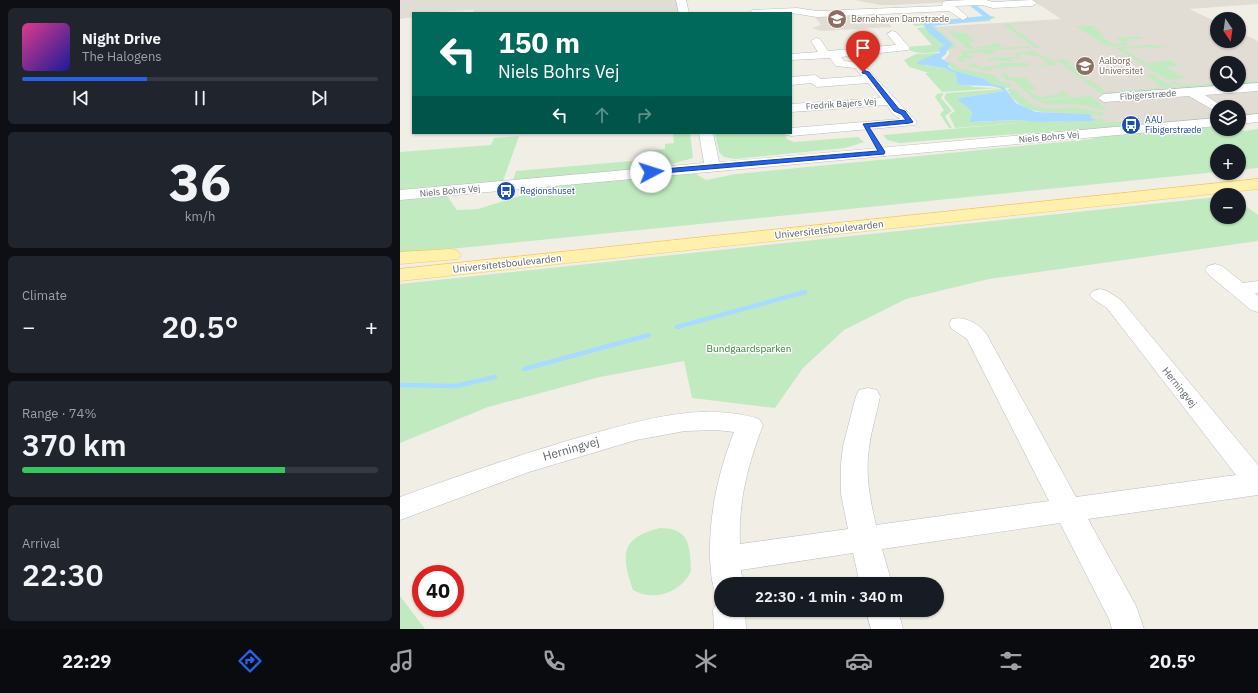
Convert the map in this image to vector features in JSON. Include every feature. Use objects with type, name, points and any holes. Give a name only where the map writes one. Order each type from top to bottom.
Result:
[{"type":"main road","name":"Universitetsboulevarden","points":[[400,258],[467,254],[1258,173]]},
{"type":"main road","name":"Universitetsboulevarden","points":[[400,274],[1258,184]]},
{"type":"main road","points":[[400,263],[467,254]]},
{"type":"street","points":[[681,0],[684,12]]},
{"type":"street","points":[[776,2],[775,12],[801,11],[818,14],[955,12],[946,4],[983,2],[994,5],[1032,3]]},
{"type":"street","points":[[831,4],[838,13]]},
{"type":"street","points":[[792,57],[904,48],[892,34]]},
{"type":"street","name":"Fredrik Bajers Vej","points":[[792,132],[910,122],[903,113],[896,110],[872,79],[858,65],[840,64],[829,55],[816,40]]},
{"type":"street","points":[[792,81],[815,79],[817,83],[872,79]]},
{"type":"street","name":"Fibigerstræde","points":[[1104,98],[1258,87]]},
{"type":"street","points":[[1192,92],[1210,104]]},
{"type":"street","name":"Fredrik Bajers Vej","points":[[792,108],[890,101]]},
{"type":"street","points":[[1246,119],[1258,118]]},
{"type":"street","name":"Niels Bohrs Vej","points":[[400,195],[1210,123]]},
{"type":"street","points":[[865,125],[882,152]]},
{"type":"street","points":[[706,134],[712,167]]},
{"type":"street","points":[[1215,270],[1249,289],[1258,306]]},
{"type":"street","name":"Herningvej","points":[[1100,295],[1114,304],[1258,484]]},
{"type":"street","points":[[960,324],[976,335],[1125,617],[1128,629]]},
{"type":"street","points":[[868,396],[865,415],[858,436],[854,463],[854,491],[874,577]]},
{"type":"street","name":"Herningvej","points":[[400,509],[522,464],[636,431],[685,422],[716,421],[752,420],[739,453],[729,488],[725,524],[727,572],[865,538],[1258,484]]},
{"type":"street","points":[[729,617],[730,629]]},
{"type":"street","points":[[884,617],[887,629]]},
{"type":"shaded area","points":[[400,0],[692,0],[675,1],[678,12],[473,12],[474,10],[412,12],[412,17],[400,19]]},
{"type":"shaded area","points":[[854,0],[992,0],[880,5]]},
{"type":"shaded area","name":"Aalborg Universitet","points":[[1032,0],[1258,0],[1258,4],[1189,9],[1210,19],[1210,48],[1246,48],[1246,35],[1258,41],[1258,115],[1246,116],[1246,100],[1210,100],[1210,119],[1074,131],[1052,111],[1029,106],[1005,85],[956,69],[944,60],[950,53],[947,50],[953,46],[932,27],[1061,19]]},
{"type":"shaded area","points":[[853,14],[857,19],[863,21],[884,19],[892,27],[822,31],[812,28],[821,25],[815,17]]},
{"type":"green space","points":[[993,16],[996,18],[989,19],[991,21],[960,23],[981,22],[915,26],[910,22]]},
{"type":"green space","points":[[1050,22],[1009,25],[1041,48],[1035,48],[1003,24]]},
{"type":"green space","points":[[935,26],[938,29],[928,27],[935,32],[941,31],[957,46],[946,51],[930,53],[915,52],[905,47],[932,45],[917,28]]},
{"type":"green space","points":[[1075,26],[1096,26],[1093,28],[1105,35],[1098,35],[1113,44],[1125,43],[1116,38],[1110,38],[1138,36],[1144,39],[1126,39],[1129,41],[1125,42],[1130,45],[1114,47],[1105,45]]},
{"type":"green space","points":[[947,30],[966,33],[976,42],[967,41],[974,48],[998,43],[1004,47],[968,49]]},
{"type":"green space","points":[[1153,44],[1156,46],[1172,45],[1157,48],[1142,47],[1146,49],[1124,49],[1141,60],[1135,60],[1116,48]]},
{"type":"green space","points":[[1029,46],[1032,49],[992,50],[997,52],[986,55],[982,52],[967,53],[970,56],[976,57],[963,59],[967,62],[961,62],[957,59],[963,55],[960,51]]},
{"type":"green space","points":[[1033,51],[1045,57],[1049,57],[1050,58],[1046,59],[1059,65],[1006,67],[989,71],[964,65],[976,64],[979,67],[1000,66],[999,64],[1001,63],[1030,63],[1028,64],[1030,66],[1050,64],[1037,56],[1025,55],[1022,53],[1018,54],[1022,58],[1011,59],[1012,61],[986,60],[990,59],[989,58],[1018,57],[1014,53]]},
{"type":"green space","points":[[939,53],[923,65],[944,68],[956,74],[957,83],[974,87],[1001,88],[942,92],[925,73],[929,73],[909,67],[904,60],[916,54]]},
{"type":"green space","points":[[1055,59],[1073,63],[1067,64],[1079,69],[1076,70],[1087,78],[1082,79]]},
{"type":"green space","points":[[1136,60],[1142,60],[1151,64],[1149,63],[1170,60],[1178,65],[1185,65],[1165,67],[1186,78],[1168,80],[1145,66],[1157,66],[1144,65]]},
{"type":"green space","points":[[948,63],[953,63],[959,68],[994,75],[1001,82],[1008,83],[1012,87],[1005,88],[991,84],[985,79],[952,70]]},
{"type":"green space","points":[[1145,69],[1157,76],[1154,77],[1177,88],[1172,89],[1156,85],[1160,85],[1145,75],[1154,75]]},
{"type":"green space","points":[[1007,73],[1008,76],[1015,78],[1028,78],[1025,79],[1037,89],[1028,89],[1038,97],[1061,94],[1059,92],[1064,91],[1071,97],[1035,100],[1014,81],[1007,80],[1000,74]]},
{"type":"green space","points":[[1246,79],[1254,83],[1249,83],[1246,85]]},
{"type":"green space","points":[[1090,80],[1106,92],[1114,91],[1118,94],[1123,93],[1117,91],[1156,88],[1160,90],[1157,92],[1107,95],[1102,94],[1083,81]]},
{"type":"green space","points":[[1169,81],[1186,85],[1198,84],[1203,86],[1202,84],[1210,83],[1210,87],[1181,88]]},
{"type":"green space","points":[[1003,89],[1004,91],[959,98],[972,114],[969,120],[975,122],[1015,120],[1051,122],[1093,121],[1101,118],[1106,122],[1038,126],[1134,121],[1139,124],[900,143],[887,140],[883,135],[1018,123],[955,128],[949,115],[955,111],[944,98],[946,93]]},
{"type":"green space","points":[[1007,89],[1014,89],[1032,105],[1049,109],[1074,107],[1105,113],[1103,115],[1099,115],[1046,112],[1028,109],[1013,98]]},
{"type":"green space","points":[[944,93],[941,98],[952,111],[945,116],[952,128],[949,128],[940,114],[944,110],[935,97],[937,94]]},
{"type":"green space","points":[[1090,96],[1109,111],[1075,104],[1049,105],[1036,101]]},
{"type":"green space","points":[[1210,127],[1210,136],[1246,136],[1246,131],[1258,129],[1258,168],[1246,169],[1246,144],[1210,144],[1210,173],[400,254],[400,200],[447,196],[457,210],[478,209],[555,185],[694,173],[706,180],[736,174],[1092,139],[1099,136],[1171,130],[1174,132],[1188,131],[1186,129]]},
{"type":"green space","points":[[673,134],[690,134],[693,158],[661,167],[513,181],[516,171],[643,160],[644,151],[665,149],[665,144],[674,143]]},
{"type":"green space","points":[[715,134],[784,134],[787,139],[794,142],[858,137],[864,142],[845,148],[734,159],[724,157],[719,152]]},
{"type":"green space","points":[[519,136],[503,181],[400,190],[400,152],[491,145],[494,138]]},
{"type":"green space","name":"Bundgaardsparken","points":[[1210,198],[1210,224],[1246,224],[1246,206],[1258,215],[1258,241],[989,279],[906,299],[844,330],[803,368],[775,408],[692,398],[684,361],[600,377],[488,407],[400,443],[400,284]]},
{"type":"green space","points":[[660,528],[677,531],[683,535],[689,546],[691,571],[681,585],[674,590],[658,595],[641,594],[633,590],[629,578],[626,558],[627,550],[637,537]]},
{"type":"green space","points":[[400,596],[412,612],[412,617],[416,617],[425,629],[400,629]]},
{"type":"water","points":[[945,52],[946,54],[941,58],[950,64],[948,66],[952,70],[985,79],[991,84],[1004,87],[1016,103],[1036,112],[1086,114],[1092,115],[1090,118],[1096,119],[1093,121],[1040,122],[1015,120],[971,122],[969,121],[972,114],[970,110],[958,100],[959,98],[1004,91],[1000,88],[989,86],[962,85],[957,83],[956,74],[944,68],[918,64],[917,62],[935,54]]},
{"type":"waterway","points":[[943,52],[943,49],[949,45],[932,31],[927,24],[989,18],[971,4]]},
{"type":"waterway","points":[[677,327],[805,292]]},
{"type":"waterway","points":[[524,369],[649,335]]},
{"type":"waterway","points":[[400,385],[456,386],[495,377]]},
{"type":"place","name":"Børnehaven Damstræde","points":[[837,19]]},
{"type":"place","name":"Aalborg Universitet","points":[[1085,66]]},
{"type":"place","name":"AAU Fibigerstræde","points":[[1131,125]]},
{"type":"place","name":"Regionshuset","points":[[506,191]]},
{"type":"route","points":[[651,172],[882,152],[865,125],[910,122],[903,113],[896,110],[868,73],[863,72]]}]
